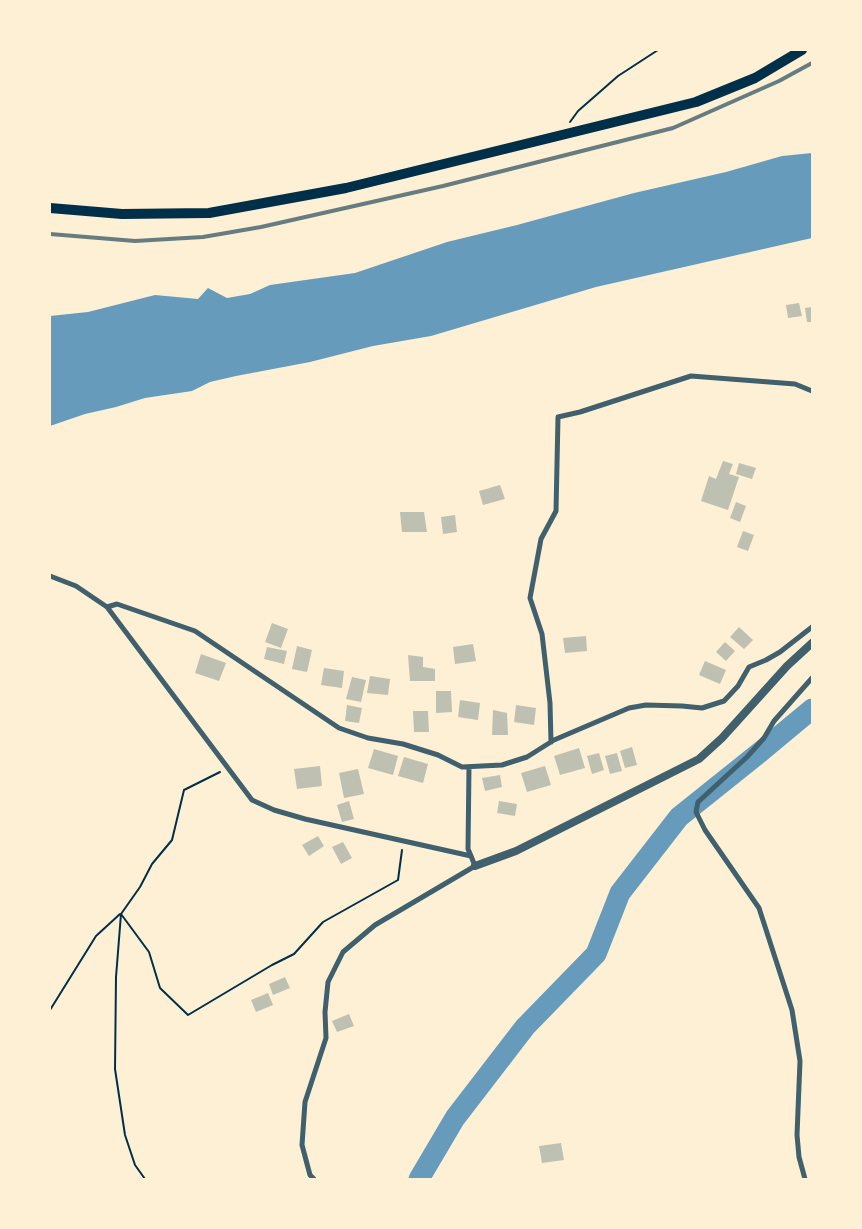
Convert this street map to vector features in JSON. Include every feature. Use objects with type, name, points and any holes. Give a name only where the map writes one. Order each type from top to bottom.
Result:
[{"type":"highway","points":[[50,208],[122,214],[209,213],[346,188],[561,137],[696,102],[755,78],[802,50]]},
{"type":"street","points":[[551,742],[550,703],[542,634],[530,598],[541,539],[556,511],[558,418],[691,376],[795,384],[812,391]]},
{"type":"street","points":[[50,576],[76,586],[106,607],[229,767],[252,800],[274,810],[305,819],[471,856]]},
{"type":"street","points":[[106,607],[116,604],[195,631],[339,728],[368,738],[403,744],[438,755],[462,767],[502,765],[527,757],[551,742],[629,708],[646,705],[702,708],[724,701],[738,686],[749,667],[780,652],[812,627]]},
{"type":"street","points":[[314,1179],[310,1175],[302,1145],[305,1102],[326,1038],[325,1012],[328,982],[343,952],[376,925],[475,866],[516,851],[699,759],[722,738],[787,666],[812,643]]},
{"type":"street","points":[[805,1179],[799,1157],[797,1135],[800,1061],[792,1010],[759,908],[705,830],[696,812],[698,802],[753,751],[764,738],[774,721],[812,678]]},
{"type":"street","points":[[469,767],[468,848],[475,866]]},
{"type":"path","points":[[561,137],[578,110],[618,76],[658,50]]},
{"type":"path","points":[[50,1010],[96,936],[121,914],[140,887],[152,864],[172,840],[184,790],[229,767]]},
{"type":"path","points":[[121,914],[149,952],[160,988],[188,1015],[294,954],[323,922],[398,880],[403,841]]},
{"type":"path","points":[[121,914],[116,977],[115,1069],[124,1135],[135,1165],[145,1179]]},
{"type":"water","points":[[812,153],[812,238],[596,287],[431,336],[373,346],[310,362],[236,376],[210,382],[192,391],[145,398],[85,414],[50,426],[50,316],[88,312],[155,295],[198,299],[208,288],[227,298],[250,294],[270,285],[355,273],[447,242],[634,193],[726,172],[782,156]]},
{"type":"building","points":[[799,303],[802,316],[788,318],[786,305]]},
{"type":"building","points":[[812,307],[812,322],[807,322],[805,308]]},
{"type":"building","points":[[723,461],[733,464],[729,474],[739,477],[728,510],[701,501],[709,476],[716,479]]},
{"type":"building","points":[[739,463],[756,468],[752,479],[736,474]]},
{"type":"building","points":[[500,485],[505,499],[483,505],[479,491]]},
{"type":"building","points":[[736,502],[746,506],[740,522],[730,518]]},
{"type":"building","points":[[400,512],[424,512],[427,532],[402,532]]},
{"type":"building","points":[[455,515],[457,532],[443,534],[441,517]]},
{"type":"building","points":[[743,531],[754,535],[748,551],[737,547]]},
{"type":"building","points":[[272,623],[288,629],[281,648],[265,642]]},
{"type":"building","points":[[739,627],[753,640],[744,649],[730,637]]},
{"type":"building","points":[[586,636],[587,651],[565,653],[563,638]]},
{"type":"building","points":[[725,642],[735,651],[726,661],[716,652]]},
{"type":"building","points":[[473,644],[476,661],[455,664],[453,647]]},
{"type":"building","points":[[297,646],[312,650],[307,672],[292,669]]},
{"type":"building","points":[[267,647],[287,651],[284,664],[264,659]]},
{"type":"building","points":[[201,654],[226,663],[219,681],[195,673]]},
{"type":"building","points":[[408,655],[423,657],[423,667],[435,669],[435,681],[410,681]]},
{"type":"building","points":[[705,661],[726,670],[720,684],[699,675]]},
{"type":"building","points":[[324,668],[344,671],[342,688],[321,685]]},
{"type":"building","points":[[370,676],[390,679],[388,695],[367,693]]},
{"type":"building","points":[[352,677],[366,680],[361,702],[346,699]]},
{"type":"building","points":[[436,691],[451,691],[452,712],[436,713]]},
{"type":"building","points":[[460,700],[480,703],[478,720],[458,717]]},
{"type":"building","points":[[347,705],[362,708],[359,723],[345,721]]},
{"type":"building","points":[[516,705],[536,708],[534,725],[514,722]]},
{"type":"building","points":[[493,710],[507,713],[508,735],[492,735]]},
{"type":"building","points":[[413,711],[428,711],[429,732],[414,732]]},
{"type":"building","points":[[632,747],[637,765],[625,768],[620,751]]},
{"type":"building","points":[[579,748],[585,768],[560,775],[554,756]]},
{"type":"building","points":[[374,749],[398,756],[393,775],[368,768]]},
{"type":"building","points":[[599,753],[604,770],[592,774],[587,756]]},
{"type":"building","points":[[617,753],[622,771],[610,774],[605,756]]},
{"type":"building","points":[[404,757],[428,764],[423,783],[398,776]]},
{"type":"building","points":[[320,766],[322,786],[297,789],[294,769]]},
{"type":"building","points":[[545,766],[551,785],[527,792],[521,773]]},
{"type":"building","points":[[358,769],[364,794],[344,798],[339,773]]},
{"type":"building","points":[[500,775],[502,787],[485,791],[482,778]]},
{"type":"building","points":[[349,801],[354,819],[342,822],[337,805]]},
{"type":"building","points":[[499,801],[517,804],[515,816],[497,813]]},
{"type":"building","points":[[318,836],[324,846],[309,856],[302,845]]},
{"type":"building","points":[[343,842],[352,858],[341,864],[332,847]]},
{"type":"building","points":[[285,977],[290,988],[273,995],[269,984]]},
{"type":"building","points":[[268,993],[273,1005],[256,1012],[251,1000]]},
{"type":"building","points":[[349,1014],[354,1026],[337,1032],[332,1021]]},
{"type":"building","points":[[561,1143],[564,1160],[542,1163],[539,1146]]},
{"type":"waterway","points":[[419,1179],[455,1118],[525,1027],[596,954],[620,893],[679,817],[812,709]]},
{"type":"railway","points":[[50,234],[135,241],[203,237],[261,227],[443,186],[673,128],[779,81],[812,63]]}]
